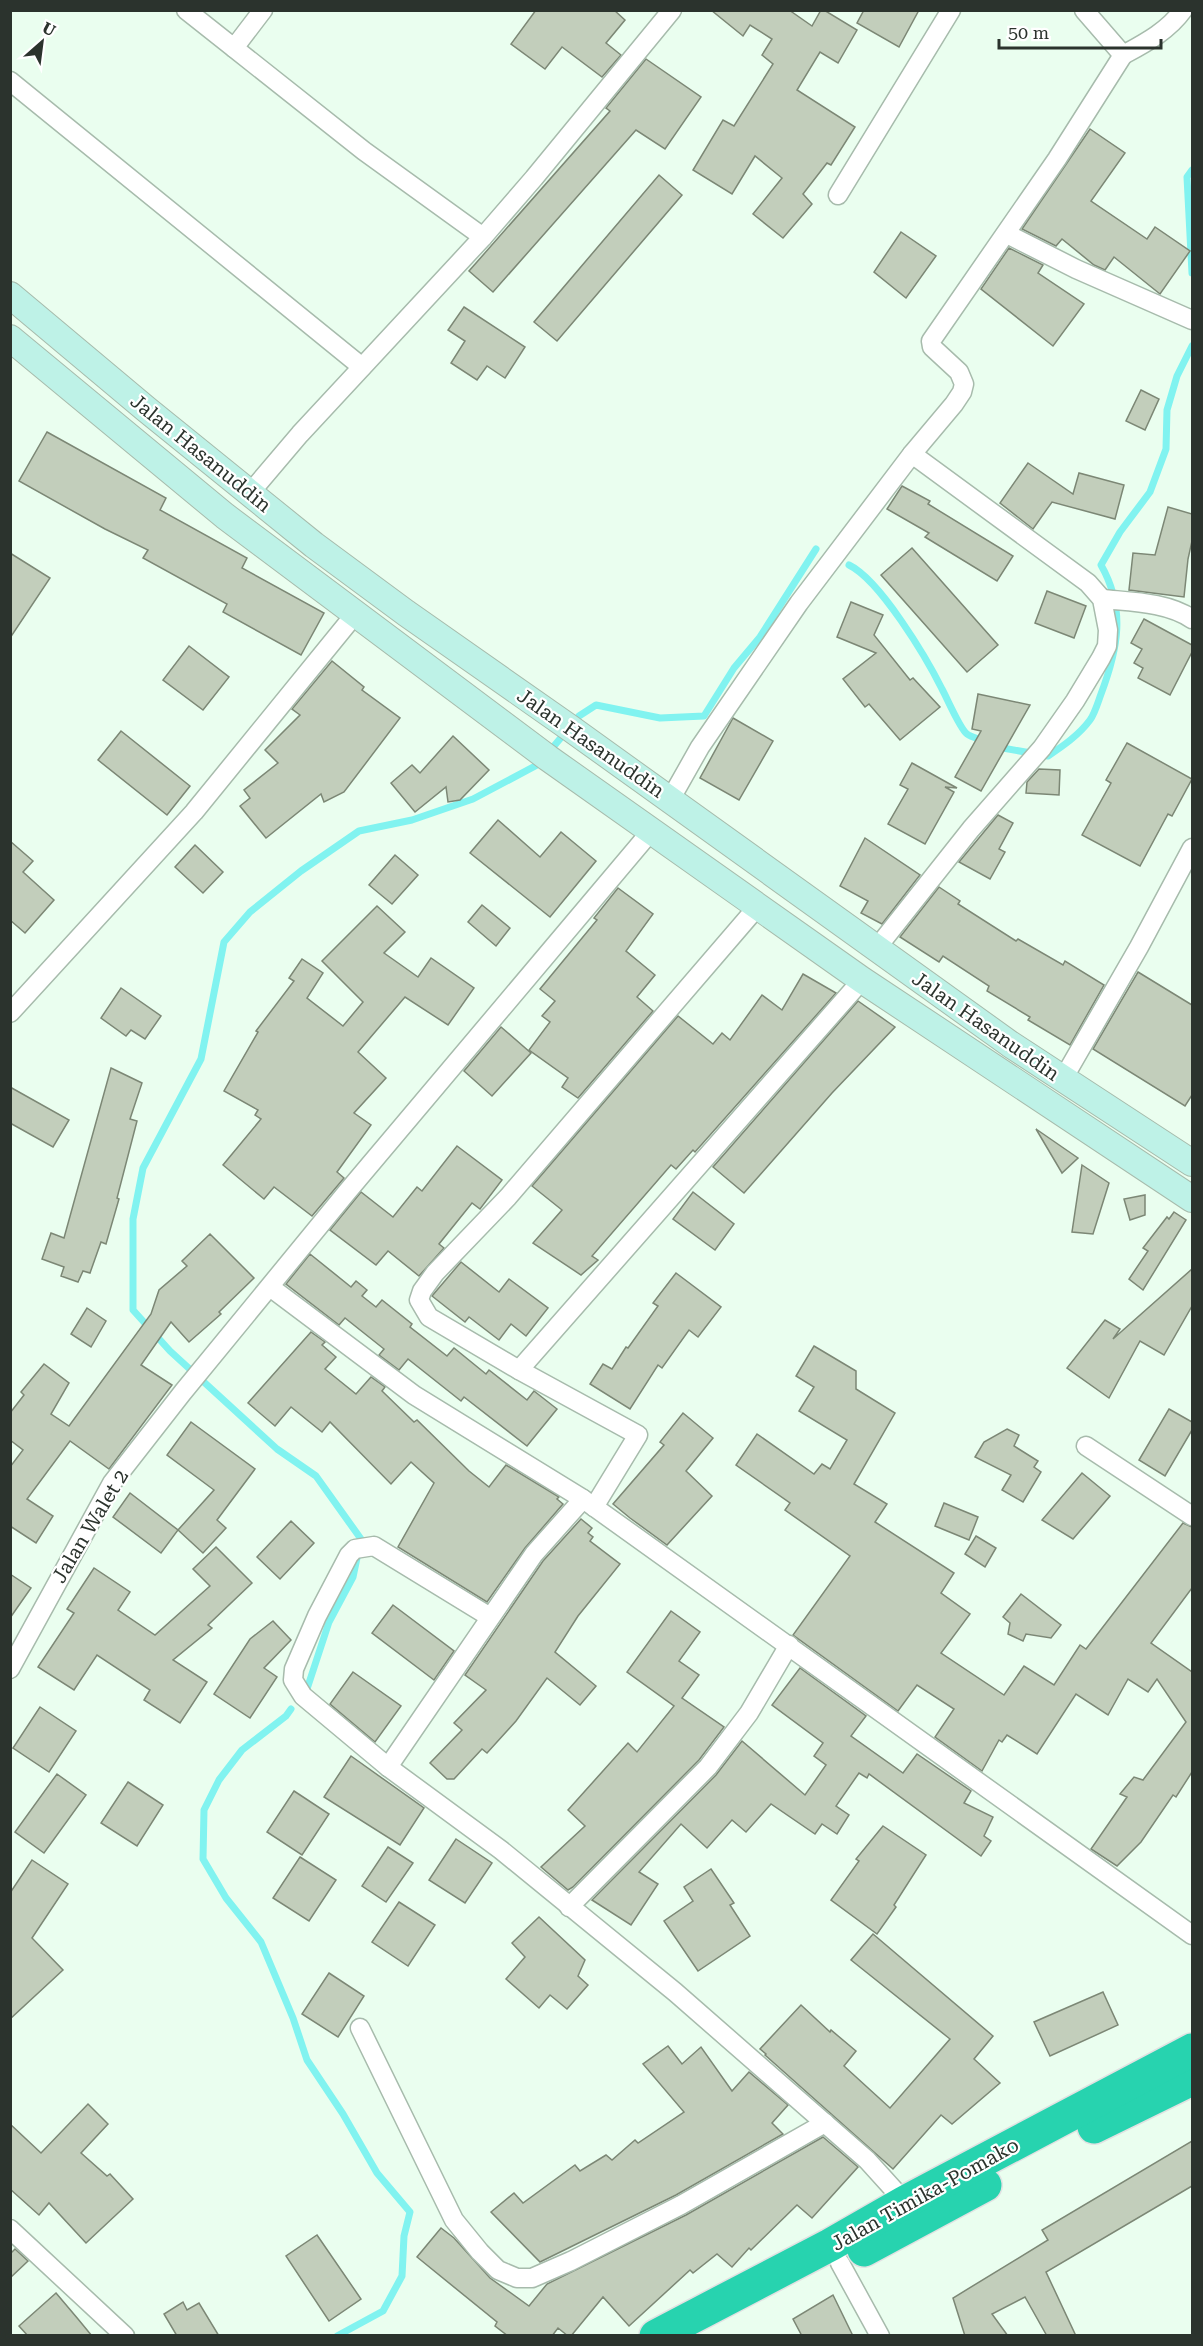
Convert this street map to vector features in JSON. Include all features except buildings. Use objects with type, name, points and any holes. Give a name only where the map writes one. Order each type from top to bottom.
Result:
[{"type":"highway","name":"Jalan Timika-Pomako","points":[[656,2336],[1192,2050]]},
{"type":"highway","name":"Jalan Timika-Pomako","points":[[702,2336],[1069,2139],[1192,2079]]},
{"type":"street","points":[[186,10],[364,151],[483,237]]},
{"type":"street","points":[[234,48],[263,10]]},
{"type":"street","points":[[250,493],[362,367],[483,237],[672,10]]},
{"type":"street","points":[[838,195],[951,10]]},
{"type":"street","points":[[1084,10],[1123,55]]},
{"type":"street","points":[[670,800],[700,747],[792,612],[962,392],[964,384],[959,372],[934,349],[931,341],[1007,234],[1123,55],[1162,32],[1183,10]]},
{"type":"street","points":[[10,81],[362,367]]},
{"type":"street","points":[[1007,234],[1076,269],[1186,317]]},
{"type":"street","name":"Jalan Hasanuddin","points":[[10,295],[146,409],[315,545],[380,594],[564,723],[876,949],[1063,1079],[1192,1163]]},
{"type":"street","name":"Jalan Hasanuddin","points":[[10,338],[225,516],[541,752],[862,980],[1192,1199]]},
{"type":"street","points":[[876,949],[919,893],[1042,748],[1075,700],[1107,646],[1108,630],[1102,599],[1088,583],[912,454]]},
{"type":"street","points":[[1102,599],[1181,611],[1192,619]]},
{"type":"street","points":[[10,1013],[194,812],[356,613]]},
{"type":"street","name":"Jalan Walet 2","points":[[10,1669],[17,1640],[112,1483],[183,1392],[347,1192],[652,831]]},
{"type":"street","points":[[1063,1079],[1139,947],[1192,848]]},
{"type":"street","points":[[388,1767],[534,1554],[588,1503],[638,1435],[519,1370],[429,1317],[419,1300],[422,1291],[435,1273],[516,1189],[758,906]]},
{"type":"street","points":[[519,1370],[862,980]]},
{"type":"street","points":[[270,1287],[414,1395],[588,1503],[1192,1935]]},
{"type":"street","points":[[1086,1446],[1192,1516]]},
{"type":"street","points":[[490,1617],[374,1546],[355,1549],[349,1555],[298,1656],[293,1680],[303,1696],[388,1767],[501,1850],[675,1992],[867,2160],[905,2202]]},
{"type":"street","points":[[569,1907],[683,1793],[719,1753],[749,1713],[789,1646]]},
{"type":"street","points":[[360,2028],[454,2220],[498,2270],[517,2278],[532,2278],[571,2261],[681,2205],[825,2123]]},
{"type":"street","points":[[14,2237],[125,2336]]},
{"type":"street","points":[[840,2263],[880,2336]]},
{"type":"waterway","points":[[1192,170],[1187,177],[1192,273]]},
{"type":"waterway","points":[[997,747],[1048,756],[1076,735],[1093,714],[1112,661],[1117,629],[1114,597],[1101,565],[1120,532],[1150,492],[1166,449],[1167,410],[1177,376],[1192,346]]},
{"type":"waterway","points":[[549,752],[579,716],[596,705],[660,718],[704,716],[734,668],[760,637],[816,549]]},
{"type":"waterway","points":[[849,565],[861,573],[888,602],[925,658],[964,731],[984,741]]},
{"type":"waterway","points":[[307,1689],[329,1622],[353,1577],[361,1539],[316,1476],[277,1449],[170,1351],[133,1310],[133,1219],[143,1168],[201,1059],[224,942],[250,912],[301,871],[359,831],[412,820],[473,799],[539,764],[542,760]]},
{"type":"waterway","points":[[291,1709],[286,1716],[242,1750],[219,1780],[204,1810],[203,1859],[226,1898],[261,1942],[293,2018],[307,2060],[343,2114],[377,2173],[410,2212],[404,2236],[402,2276],[383,2311],[337,2336]]}]
